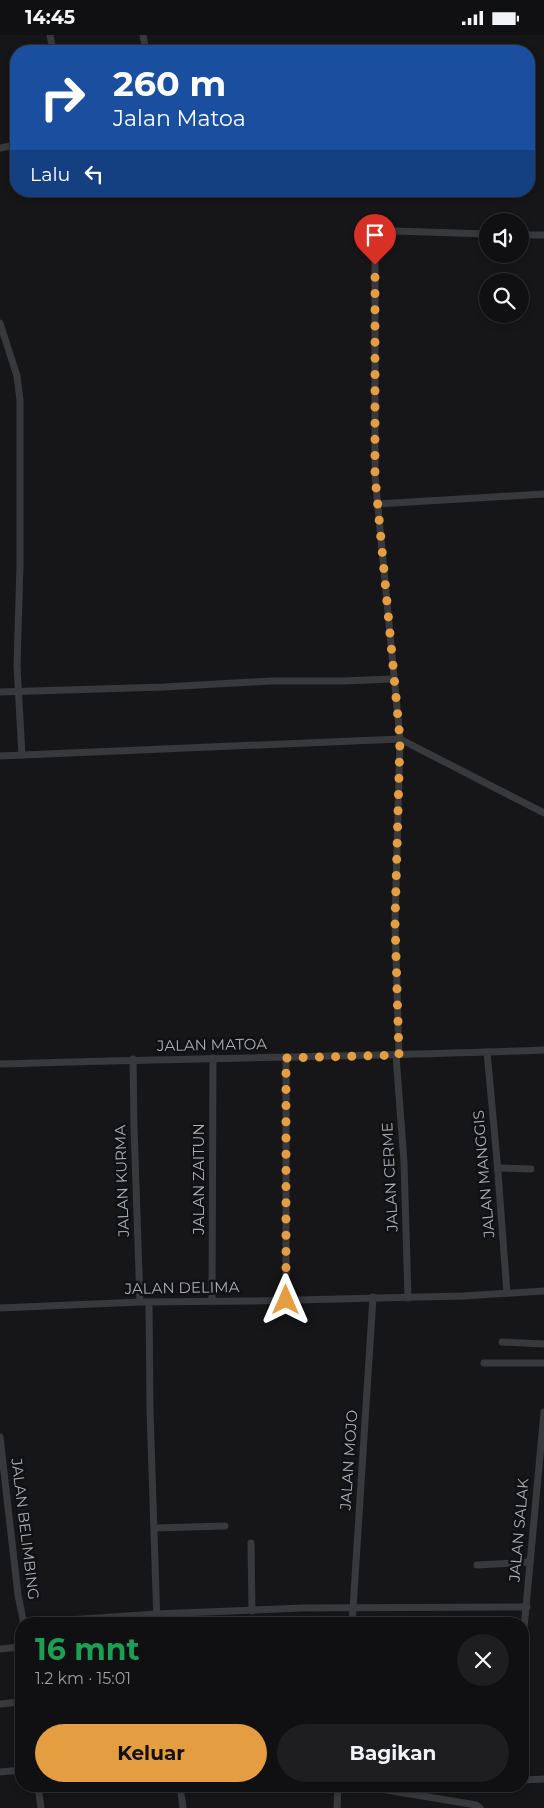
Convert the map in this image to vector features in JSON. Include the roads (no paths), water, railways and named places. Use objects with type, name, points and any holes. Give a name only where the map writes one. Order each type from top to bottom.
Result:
[{"type":"street","name":"JALAN CERME","points":[[408,1298],[404,1162],[397,1055],[395,922],[400,739],[375,476],[376,241],[379,235],[393,231],[479,234]]},
{"type":"street","points":[[529,235],[544,235]]},
{"type":"street","points":[[0,323],[17,376],[20,400],[18,692],[22,755]]},
{"type":"street","points":[[377,504],[544,494]]},
{"type":"street","points":[[0,692],[164,687],[272,681],[394,679]]},
{"type":"street","points":[[0,757],[400,739],[544,813]]},
{"type":"street","name":"JALAN MATOA","points":[[0,1064],[134,1059],[286,1058],[544,1050]]},
{"type":"street","name":"JALAN MANGGIS","points":[[486,1052],[498,1168],[507,1293]]},
{"type":"street","name":"JALAN ZAITUN","points":[[212,1300],[214,1058]]},
{"type":"street","points":[[286,1058],[286,1300]]},
{"type":"street","name":"JALAN KURMA","points":[[134,1059],[134,1127],[140,1302]]},
{"type":"street","points":[[498,1168],[531,1169]]},
{"type":"street","name":"JALAN DELIMA","points":[[0,1308],[212,1300],[408,1298],[544,1291]]},
{"type":"street","name":"JALAN MOJO","points":[[352,1617],[373,1297]]},
{"type":"street","points":[[149,1302],[150,1410],[156,1617]]},
{"type":"street","points":[[502,1342],[544,1343]]},
{"type":"street","points":[[484,1363],[544,1363]]},
{"type":"street","name":"JALAN SALAK","points":[[525,1617],[544,1412]]},
{"type":"street","name":"JALAN BELIMBING","points":[[0,1437],[18,1595],[23,1617]]},
{"type":"street","points":[[155,1528],[225,1526]]},
{"type":"street","points":[[252,1543],[252,1611]]},
{"type":"street","points":[[477,1565],[530,1563]]},
{"type":"street","points":[[112,1617],[353,1607],[526,1607]]},
{"type":"street","points":[[0,1649],[15,1648]]},
{"type":"street","points":[[0,1704],[15,1703]]},
{"type":"street","points":[[0,1772],[15,1771]]},
{"type":"street","points":[[529,1780],[544,1779]]},
{"type":"street","points":[[39,1792],[41,1808]]},
{"type":"street","points":[[181,1792],[183,1808]]},
{"type":"street","points":[[337,1808],[338,1792]]},
{"type":"street","points":[[398,1792],[480,1808]]}]
